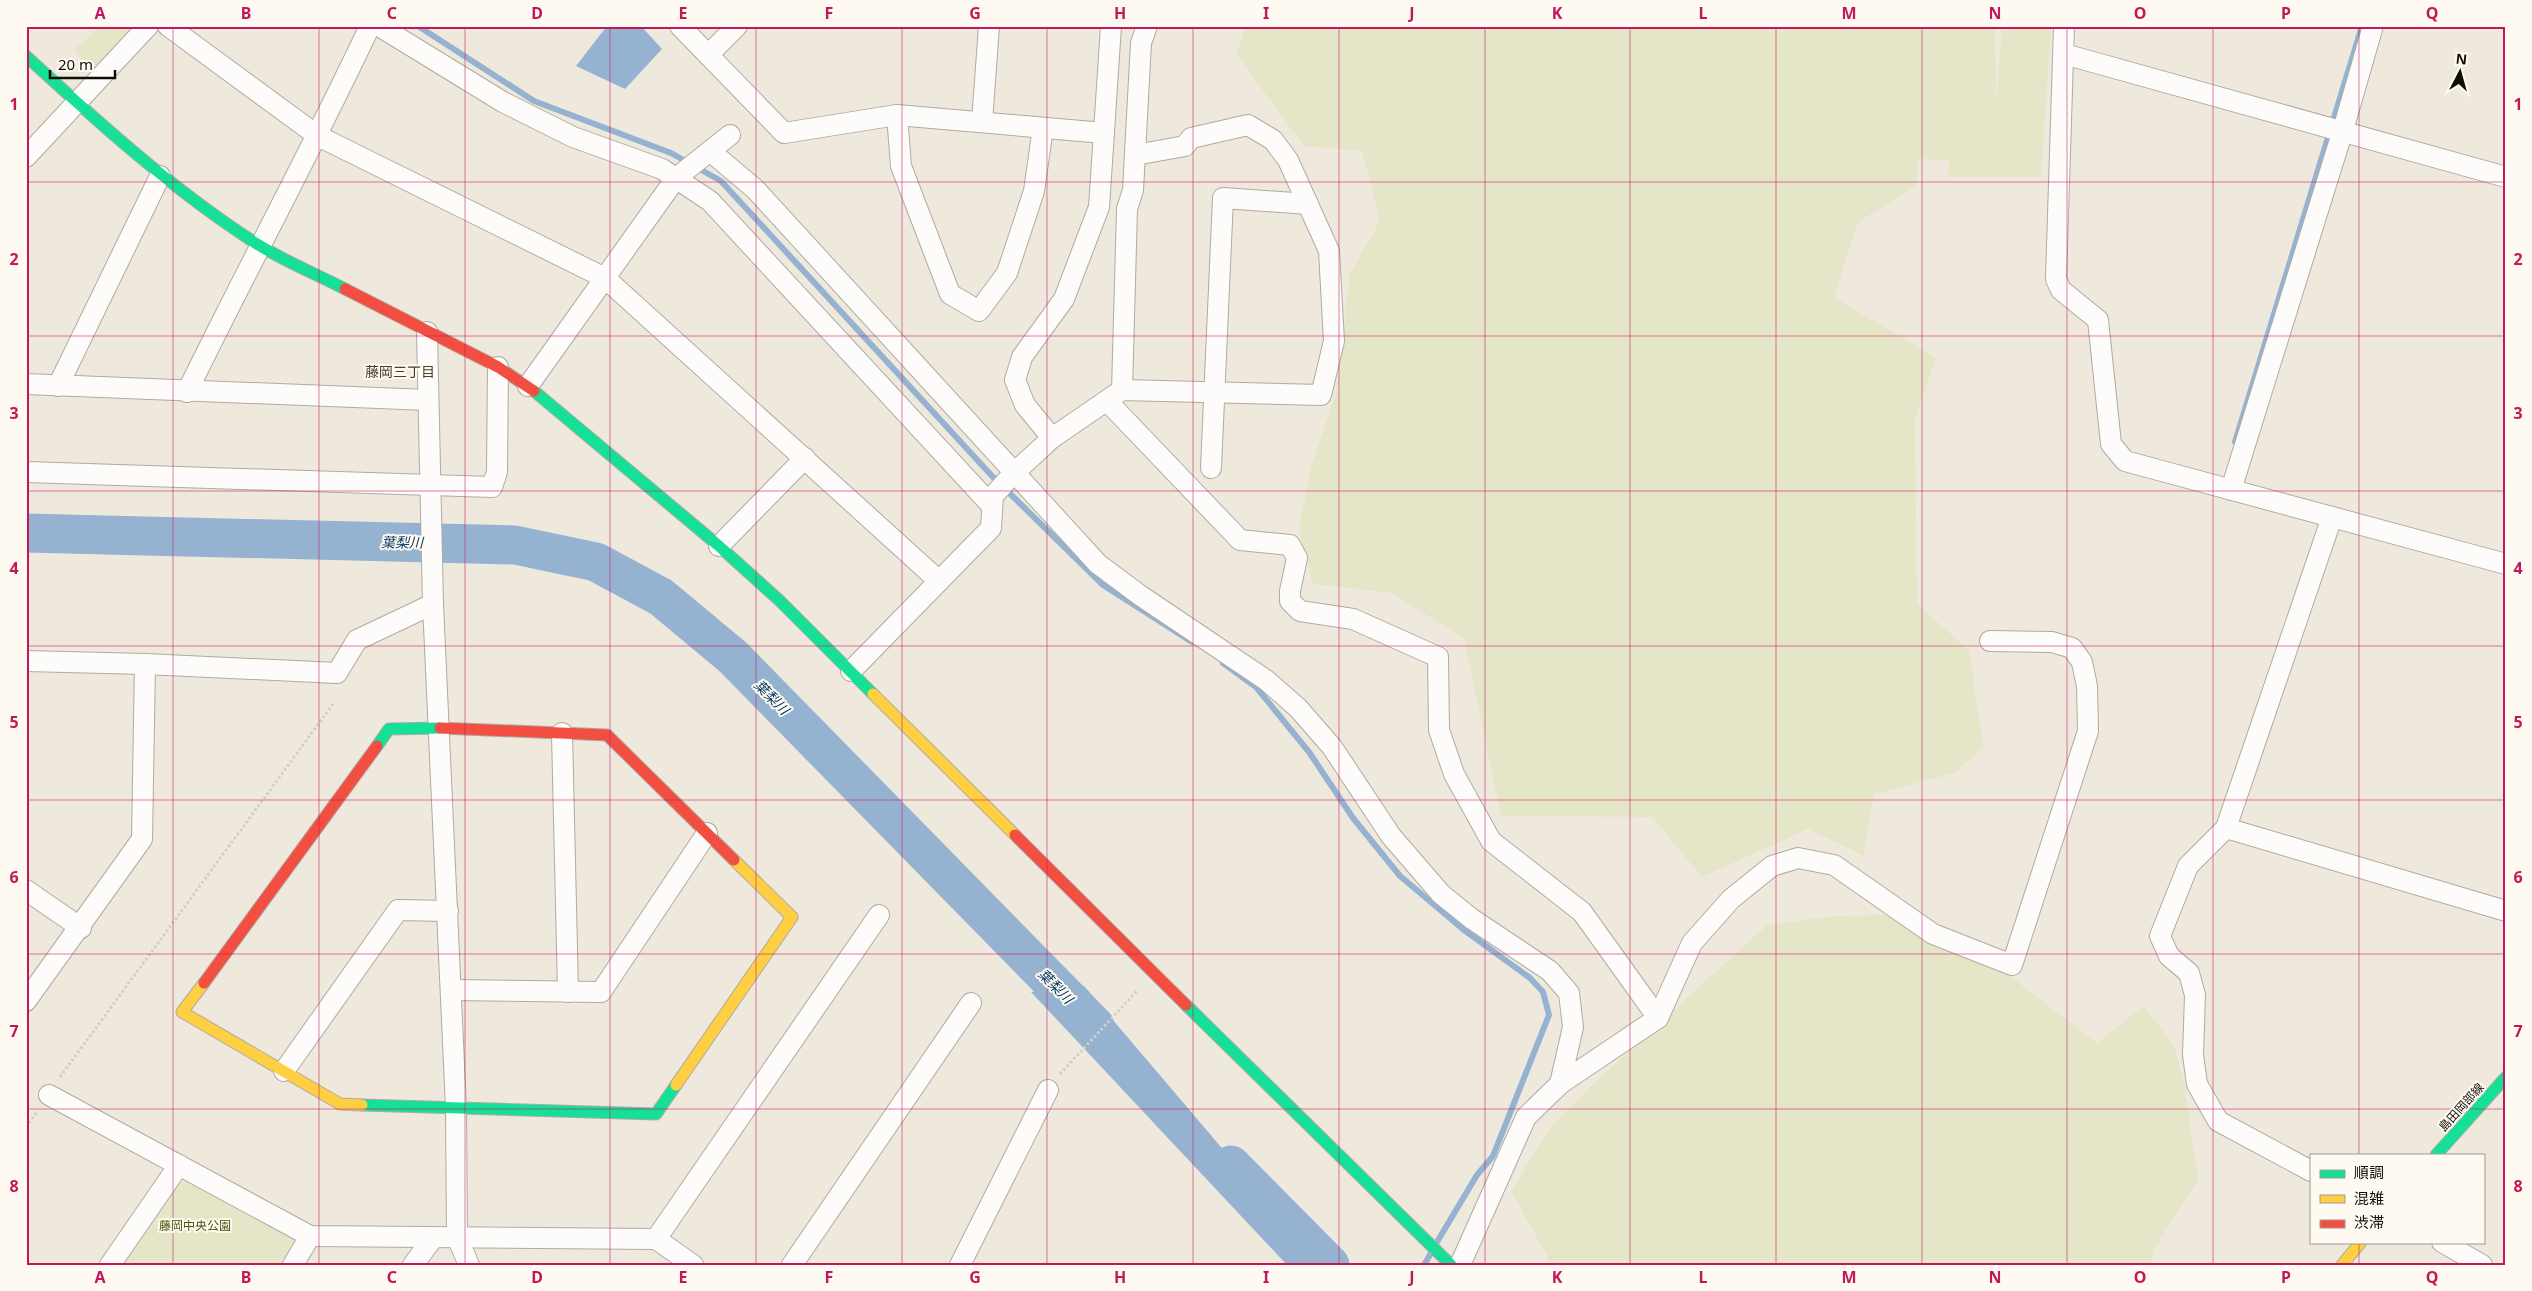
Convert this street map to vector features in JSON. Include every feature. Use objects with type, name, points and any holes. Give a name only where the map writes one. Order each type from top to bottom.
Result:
[{"type":"street","points":[[26,157],[148,26]]},
{"type":"street","points":[[168,26],[318,136],[605,278],[939,581]]},
{"type":"street","points":[[187,392],[260,245],[318,136],[370,26]]},
{"type":"street","points":[[379,26],[503,102],[573,137],[662,169],[717,207],[992,506]]},
{"type":"street","points":[[680,26],[784,134],[897,115],[1104,133]]},
{"type":"street","points":[[708,54],[737,26]]},
{"type":"street","points":[[982,122],[989,26]]},
{"type":"street","points":[[1052,438],[1025,405],[1015,380],[1022,357],[1064,300],[1099,206],[1111,26]]},
{"type":"street","points":[[1148,26],[1142,43],[1133,190],[1127,209],[1114,396],[1240,540],[1290,545],[1297,558],[1290,600],[1300,611],[1353,619],[1438,657],[1439,730],[1454,774],[1491,841],[1582,912],[1658,1018]]},
{"type":"street","points":[[2064,26],[2056,280],[2061,290],[2098,320],[2111,444],[2125,461],[2506,564]]},
{"type":"street","points":[[2231,490],[2343,130],[2372,26]]},
{"type":"street","points":[[2064,54],[2343,130],[2506,177]]},
{"type":"street","points":[[26,56],[160,176],[226,223],[260,245],[498,367],[528,386],[719,546],[780,601],[852,671],[1125,945],[1451,1265]]},
{"type":"street","points":[[897,115],[901,166],[950,294],[979,310],[1006,273],[1034,191],[1043,128]]},
{"type":"street","points":[[852,671],[991,528],[993,496],[1013,474],[1052,438],[1114,396],[1214,393],[1322,395],[1334,341],[1329,251],[1288,160],[1273,140],[1248,125],[1191,138],[1185,146],[1135,155]]},
{"type":"street","points":[[528,386],[676,178],[730,135]]},
{"type":"street","points":[[710,151],[755,189],[1013,474],[1098,564],[1141,596],[1266,680],[1298,708],[1332,746],[1391,836],[1441,894],[1472,919],[1550,971],[1570,993],[1573,1027],[1560,1084]]},
{"type":"street","points":[[58,386],[160,176]]},
{"type":"street","points":[[1210,468],[1223,198],[1308,204]]},
{"type":"street","points":[[427,332],[433,604],[456,1108],[457,1237],[469,1265]]},
{"type":"street","points":[[26,472],[430,483],[492,487],[497,472],[498,367]]},
{"type":"street","points":[[26,384],[187,392],[428,400]]},
{"type":"street","points":[[719,546],[805,458]]},
{"type":"street","points":[[2310,1170],[2218,1121],[2197,1084],[2193,1055],[2195,995],[2189,973],[2169,956],[2160,936],[2188,866],[2226,828],[2332,517]]},
{"type":"street","points":[[26,661],[145,664],[338,673],[357,640],[433,604]]},
{"type":"street","points":[[1460,1265],[1526,1116],[1560,1084],[1658,1018],[1692,943],[1731,899],[1772,866],[1798,858],[1834,866],[1934,934],[2012,964],[2088,731],[2087,686],[2082,662],[2072,648],[2052,642],[1990,641]]},
{"type":"street","points":[[26,1001],[81,928],[142,839],[145,664]]},
{"type":"street","points":[[440,728],[562,733],[607,735],[792,916],[656,1114],[340,1104],[182,1012],[389,729],[440,728]]},
{"type":"street","points":[[562,733],[568,992]]},
{"type":"street","points":[[2226,828],[2506,910]]},
{"type":"street","points":[[451,990],[601,992],[707,833]]},
{"type":"street","points":[[26,890],[81,928]]},
{"type":"street","points":[[284,1071],[398,910],[448,911]]},
{"type":"street","points":[[656,1239],[879,915]]},
{"type":"street","points":[[792,1265],[971,1003]]},
{"type":"street","name":"島田岡部線","points":[[2437,1154],[2506,1077]]},
{"type":"street","points":[[960,1265],[1051,1085]]},
{"type":"street","points":[[49,1095],[310,1236],[656,1239],[693,1265]]},
{"type":"street","points":[[110,1265],[178,1165]]},
{"type":"street","points":[[292,1265],[310,1236]]},
{"type":"street","points":[[413,1265],[433,1238]]},
{"type":"street","points":[[2342,1265],[2359,1244]]},
{"type":"street","points":[[2445,1244],[2482,1265]]},
{"type":"path","points":[[26,1127],[333,704]]},
{"type":"path","points":[[1051,1085],[1143,985]]},
{"type":"green space","points":[[100,26],[137,26],[89,72],[75,49]]},
{"type":"green space","points":[[1247,26],[1995,26],[1996,103],[2002,26],[2051,26],[2041,177],[1947,177],[1950,160],[1917,159],[1917,186],[1858,222],[1834,297],[1936,358],[1915,419],[1917,604],[1969,650],[1983,747],[1955,773],[1874,794],[1864,856],[1808,829],[1702,877],[1652,817],[1501,816],[1464,639],[1392,593],[1313,584],[1299,528],[1312,463],[1336,393],[1350,273],[1380,221],[1362,151],[1304,146],[1236,54]]},
{"type":"green space","points":[[1916,914],[2011,977],[2097,1043],[2144,1006],[2174,1046],[2184,1083],[2198,1180],[2153,1251],[2151,1265],[1552,1265],[1511,1191],[1547,1132],[1595,1082],[1767,925],[1834,916]]},
{"type":"green space","name":"藤岡中央公園","points":[[193,1181],[293,1233],[298,1244],[283,1265],[120,1265],[177,1184]]},
{"type":"water","points":[[607,26],[641,26],[662,49],[625,89],[576,66]]},
{"type":"water","points":[[1084,986],[1266,1200],[1330,1265],[1287,1265],[1031,992]]},
{"type":"waterway","points":[[418,26],[534,101],[671,153],[721,181],[991,475],[1103,585],[1192,642]]},
{"type":"waterway","points":[[2235,442],[2362,26]]},
{"type":"waterway","name":"葉梨川","points":[[26,533],[515,545],[596,562],[661,597],[733,657],[1095,1026]]},
{"type":"waterway","points":[[1223,663],[1256,687],[1309,752],[1353,818],[1400,876],[1464,930],[1530,978],[1543,992],[1549,1015],[1493,1156],[1477,1175],[1437,1242]]},
{"type":"waterway","name":"葉梨川","points":[[1231,1165],[1330,1265]]},
{"type":"waterway","points":[[1424,1265],[1431,1253]]},
{"type":"traffic: fast","points":[[26,56],[137,155],[226,223],[267,250],[345,289]]},
{"type":"traffic: fast","points":[[534,391],[719,546],[780,601],[873,694]]},
{"type":"traffic: fast","points":[[377,746],[389,729],[440,728]]},
{"type":"traffic: fast","points":[[1186,1005],[1451,1265]]},
{"type":"traffic: fast","points":[[2437,1154],[2506,1077]]},
{"type":"traffic: fast","points":[[362,1105],[656,1114],[676,1085]]},
{"type":"traffic: slow","points":[[873,694],[1015,835]]},
{"type":"traffic: slow","points":[[676,1085],[792,917],[734,860]]},
{"type":"traffic: slow","points":[[204,983],[182,1012],[340,1104],[362,1105]]},
{"type":"traffic: slow","points":[[2342,1265],[2359,1244]]},
{"type":"traffic: jam","points":[[345,289],[498,367],[534,391]]},
{"type":"traffic: jam","points":[[440,728],[607,735],[734,860]]},
{"type":"traffic: jam","points":[[204,983],[377,746]]},
{"type":"traffic: jam","points":[[1015,835],[1186,1005]]},
{"type":"district","name":"藤岡三丁目","points":[[400,371]]}]
